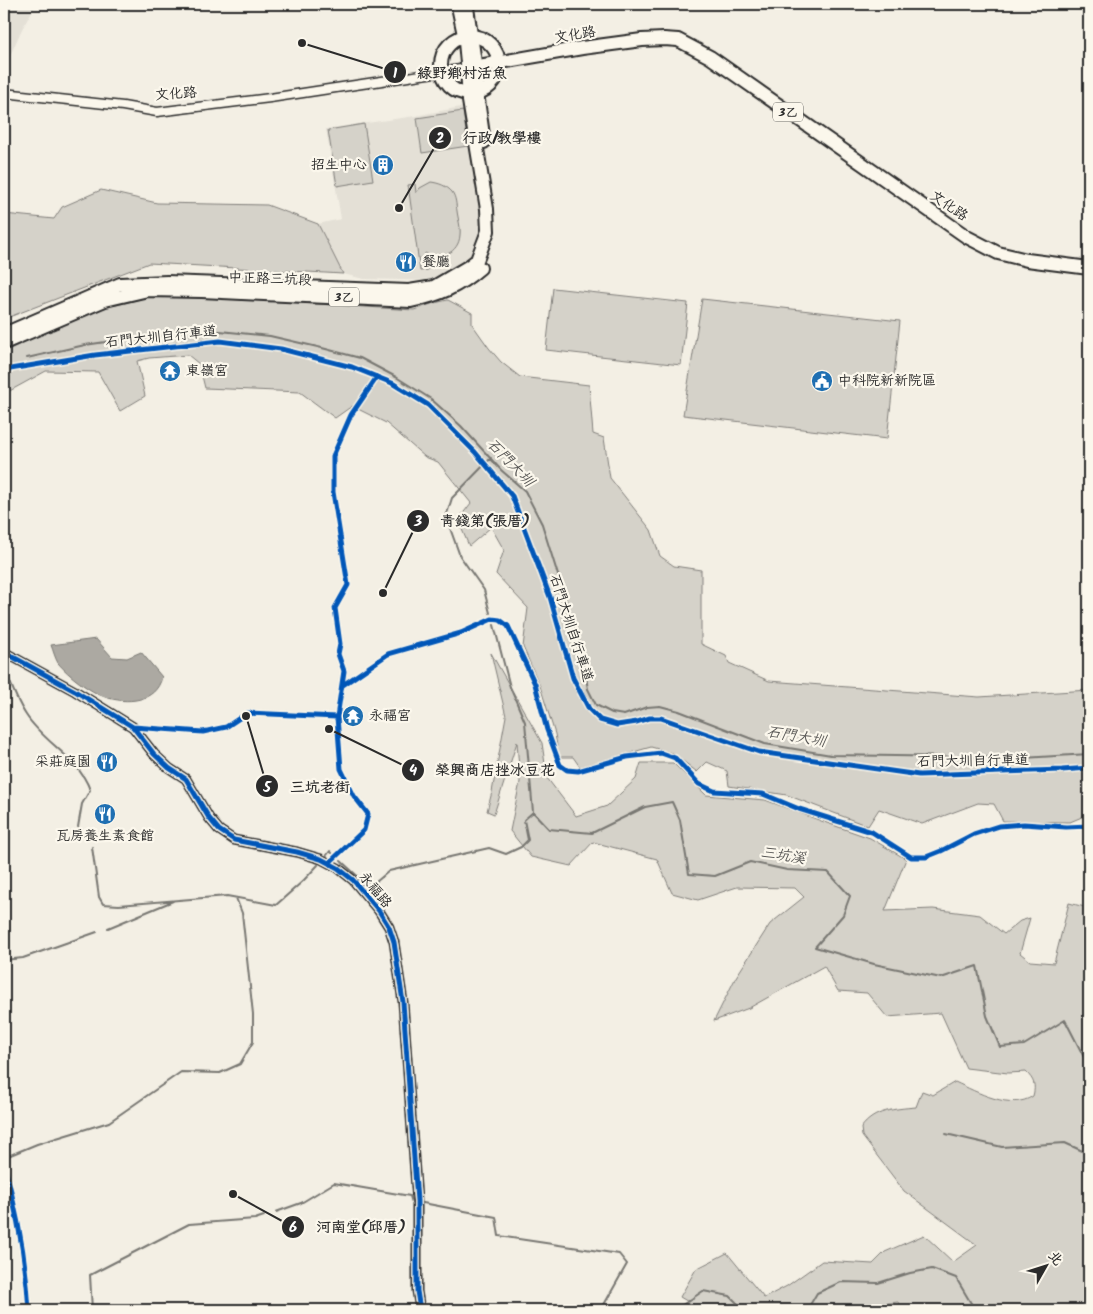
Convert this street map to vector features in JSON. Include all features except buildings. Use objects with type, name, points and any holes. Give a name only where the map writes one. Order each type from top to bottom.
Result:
[{"type":"main road","points":[[458,4],[469,36]]},
{"type":"main road","points":[[467,4],[472,67]]},
{"type":"main road","points":[[469,36],[482,38],[489,43],[496,51],[500,62],[497,77],[489,88],[473,94],[460,92],[449,84],[442,71],[442,60],[448,47],[455,41],[469,36]]},
{"type":"main road","name":"文化路","points":[[472,67],[642,40],[664,38],[678,40],[710,57],[968,236],[998,253],[1028,260],[1089,268]]},
{"type":"main road","name":"中正路三坑段","points":[[4,334],[120,284],[167,282],[409,291],[434,287],[477,260],[488,231],[473,94],[472,67]]},
{"type":"main road","name":"中正路三坑段","points":[[4,344],[105,300],[148,290],[411,300],[433,296],[454,287],[480,269],[493,233],[494,216],[473,94]]},
{"type":"street","name":"文化路","points":[[4,93],[123,106],[157,112],[261,99],[472,67]]},
{"type":"street","name":"永福路","points":[[4,652],[133,726],[154,754],[169,768],[186,779],[209,818],[219,830],[234,840],[297,852],[321,859],[338,868],[353,880],[379,911],[389,927],[394,942],[403,1002],[417,1201],[417,1291],[420,1310]]},
{"type":"shaded area","points":[[4,4],[36,4],[22,29],[4,69]]},
{"type":"shaded area","points":[[466,106],[483,210],[481,231],[472,258],[438,281],[364,279],[343,274],[318,224],[341,219],[326,129],[415,116]]},
{"type":"shaded area","points":[[463,111],[468,146],[422,153],[417,118]]},
{"type":"shaded area","points":[[364,124],[373,180],[337,186],[328,130]]},
{"type":"shaded area","points":[[431,182],[445,186],[453,194],[456,201],[460,235],[456,247],[448,254],[437,256],[425,253],[428,270],[420,271],[408,185],[415,184],[416,193],[420,188]]},
{"type":"shaded area","points":[[101,190],[157,203],[267,205],[318,224],[343,274],[149,263],[4,319],[4,214],[54,219],[62,207]]},
{"type":"shaded area","points":[[553,288],[688,303],[681,365],[546,350]]},
{"type":"shaded area","points":[[148,297],[219,298],[414,310],[448,300],[472,313],[472,324],[489,348],[501,362],[520,377],[589,385],[593,434],[604,438],[610,478],[651,530],[660,556],[674,566],[701,570],[701,644],[726,656],[729,663],[769,681],[979,697],[1089,690],[1089,814],[1070,822],[1003,821],[994,804],[978,803],[922,824],[879,809],[868,826],[787,795],[729,786],[727,771],[707,762],[697,772],[673,753],[651,747],[580,767],[573,757],[559,757],[555,734],[540,686],[523,647],[528,608],[496,574],[504,550],[491,527],[469,546],[458,520],[471,503],[438,462],[425,457],[386,423],[352,406],[335,418],[300,392],[205,388],[199,364],[188,355],[149,358],[137,361],[145,396],[120,411],[98,372],[46,371],[4,394],[4,352],[84,313]]},
{"type":"shaded area","points":[[702,299],[900,321],[887,439],[683,415]]},
{"type":"shaded area","points":[[96,639],[112,657],[127,658],[141,652],[162,677],[159,686],[147,697],[131,701],[99,695],[73,678],[62,668],[51,645]]},
{"type":"shaded area","points":[[491,653],[542,743],[547,778],[576,816],[607,806],[636,779],[641,763],[673,763],[706,795],[765,800],[870,838],[906,859],[885,911],[933,909],[980,915],[1004,934],[1020,921],[1030,918],[1020,953],[1030,961],[1054,963],[1069,903],[1089,908],[1089,1310],[903,1310],[898,1302],[840,1310],[702,1310],[680,1297],[696,1269],[727,1253],[764,1298],[787,1286],[822,1261],[873,1264],[885,1252],[924,1235],[953,1262],[977,1245],[904,1191],[862,1136],[861,1128],[878,1114],[916,1107],[922,1091],[933,1095],[955,1082],[994,1098],[1015,1102],[1033,1096],[1034,1083],[1026,1072],[1008,1073],[966,1068],[941,1013],[887,1017],[867,993],[838,991],[824,966],[749,1008],[714,1021],[736,977],[770,924],[804,897],[795,888],[737,887],[698,900],[672,893],[657,859],[593,842],[571,866],[531,857],[510,831],[520,782],[517,742],[494,814],[487,811],[506,716]]},
{"type":"waterway","name":"石門大圳","points":[[27,358],[85,345],[126,339],[220,331],[270,336],[322,348],[360,358],[396,377],[431,399],[461,426],[501,470],[525,491],[542,524],[581,649],[588,689],[596,705],[612,713],[624,715],[647,707],[660,706],[679,711],[765,744],[831,755],[1023,758],[1089,754]]},
{"type":"waterway","name":"三坑溪","points":[[490,613],[484,590],[460,556],[446,517],[452,498],[491,458]]},
{"type":"waterway","name":"三坑溪","points":[[494,625],[510,687],[525,722],[533,812],[549,829],[592,833],[645,807],[672,802],[680,820],[689,874],[715,876],[750,862],[787,870],[828,872],[850,896],[843,915],[815,947],[874,964],[941,978],[977,966],[987,1016],[1000,1047],[1024,1045],[1065,1020],[1084,1057],[1089,1062]]},
{"type":"waterway","points":[[4,666],[16,697],[33,725],[70,760],[85,779],[90,790],[82,804],[78,827]]},
{"type":"waterway","points":[[341,861],[364,882],[376,882],[389,871],[489,848],[506,854],[521,847],[528,840],[524,820],[533,812]]},
{"type":"waterway","points":[[92,847],[99,897],[103,904],[119,905],[227,896],[276,905],[318,865]]},
{"type":"waterway","points":[[327,855],[330,851],[332,853]]},
{"type":"waterway","points":[[8,1156],[37,1144],[109,1122],[181,1072],[220,1073],[240,1064],[253,1042],[253,1014],[242,913],[236,898]]},
{"type":"waterway","points":[[108,928],[173,901]]},
{"type":"waterway","points":[[4,960],[23,958],[97,932]]},
{"type":"waterway","points":[[946,1134],[1002,1147],[1065,1143],[1089,1154]]},
{"type":"waterway","points":[[276,1212],[301,1203],[334,1183],[410,1196],[412,1203]]},
{"type":"waterway","points":[[423,1203],[496,1217],[499,1236],[619,1254],[627,1264],[601,1310]]},
{"type":"waterway","points":[[92,1310],[90,1275],[189,1224],[255,1219],[264,1216]]},
{"type":"waterway","points":[[807,1310],[817,1293],[841,1282],[878,1283],[910,1273],[932,1269],[956,1278],[975,1310]]},
{"type":"waterway","points":[[679,1310],[681,1306],[703,1291],[730,1296],[744,1310]]},
{"type":"cycle path","name":"石門大圳自行車道","points":[[4,370],[95,355],[220,341],[281,349],[352,367],[392,383],[428,405],[475,452],[512,496],[550,597],[573,678],[589,709],[600,720],[617,725],[649,718],[661,718],[759,752],[919,775],[1089,768]]},
{"type":"cycle path","points":[[329,863],[364,830],[368,814],[354,796],[341,769],[337,717],[344,671],[338,654],[340,644],[335,608],[348,585],[333,492],[333,456],[351,415],[377,377]]},
{"type":"cycle path","points":[[343,685],[388,654],[461,633],[492,619],[500,620],[508,626],[535,684],[547,730],[560,765],[567,770],[578,771],[627,757],[661,753],[675,758],[699,784],[714,791],[763,794],[799,809],[872,832],[911,857],[926,857],[974,834],[999,826],[1024,824],[1066,827],[1089,826]]},
{"type":"cycle path","points":[[4,652],[75,691],[133,727],[154,754],[169,768],[186,779],[209,818],[219,830],[234,840],[297,852],[321,859],[338,868],[353,880],[379,911],[389,927],[394,942],[403,1002],[417,1201],[417,1291],[420,1310]]},
{"type":"cycle path","points":[[133,727],[203,732],[226,727],[247,713],[337,717]]},
{"type":"cycle path","points":[[4,1164],[20,1236],[29,1310]]},
{"type":"place","name":"綠野鄉村活魚","points":[[302,43]]},
{"type":"place","name":"招生中心","points":[[383,165]]},
{"type":"place","name":"行政/教學樓","points":[[399,208]]},
{"type":"place","name":"餐廳","points":[[406,262]]},
{"type":"place","name":"東嶺宮","points":[[170,371]]},
{"type":"place","name":"中科院新新院區","points":[[822,381]]},
{"type":"place","name":"青錢第(張厝)","points":[[383,593]]},
{"type":"place","name":"三坑老街","points":[[246,716]]},
{"type":"place","name":"永福宮","points":[[353,716]]},
{"type":"place","name":"榮興商店挫冰豆花","points":[[329,729]]},
{"type":"place","name":"采莊庭園","points":[[107,762]]},
{"type":"place","name":"瓦房養生素食館","points":[[105,814]]},
{"type":"place","name":"河南堂(邱厝)","points":[[233,1194]]}]
